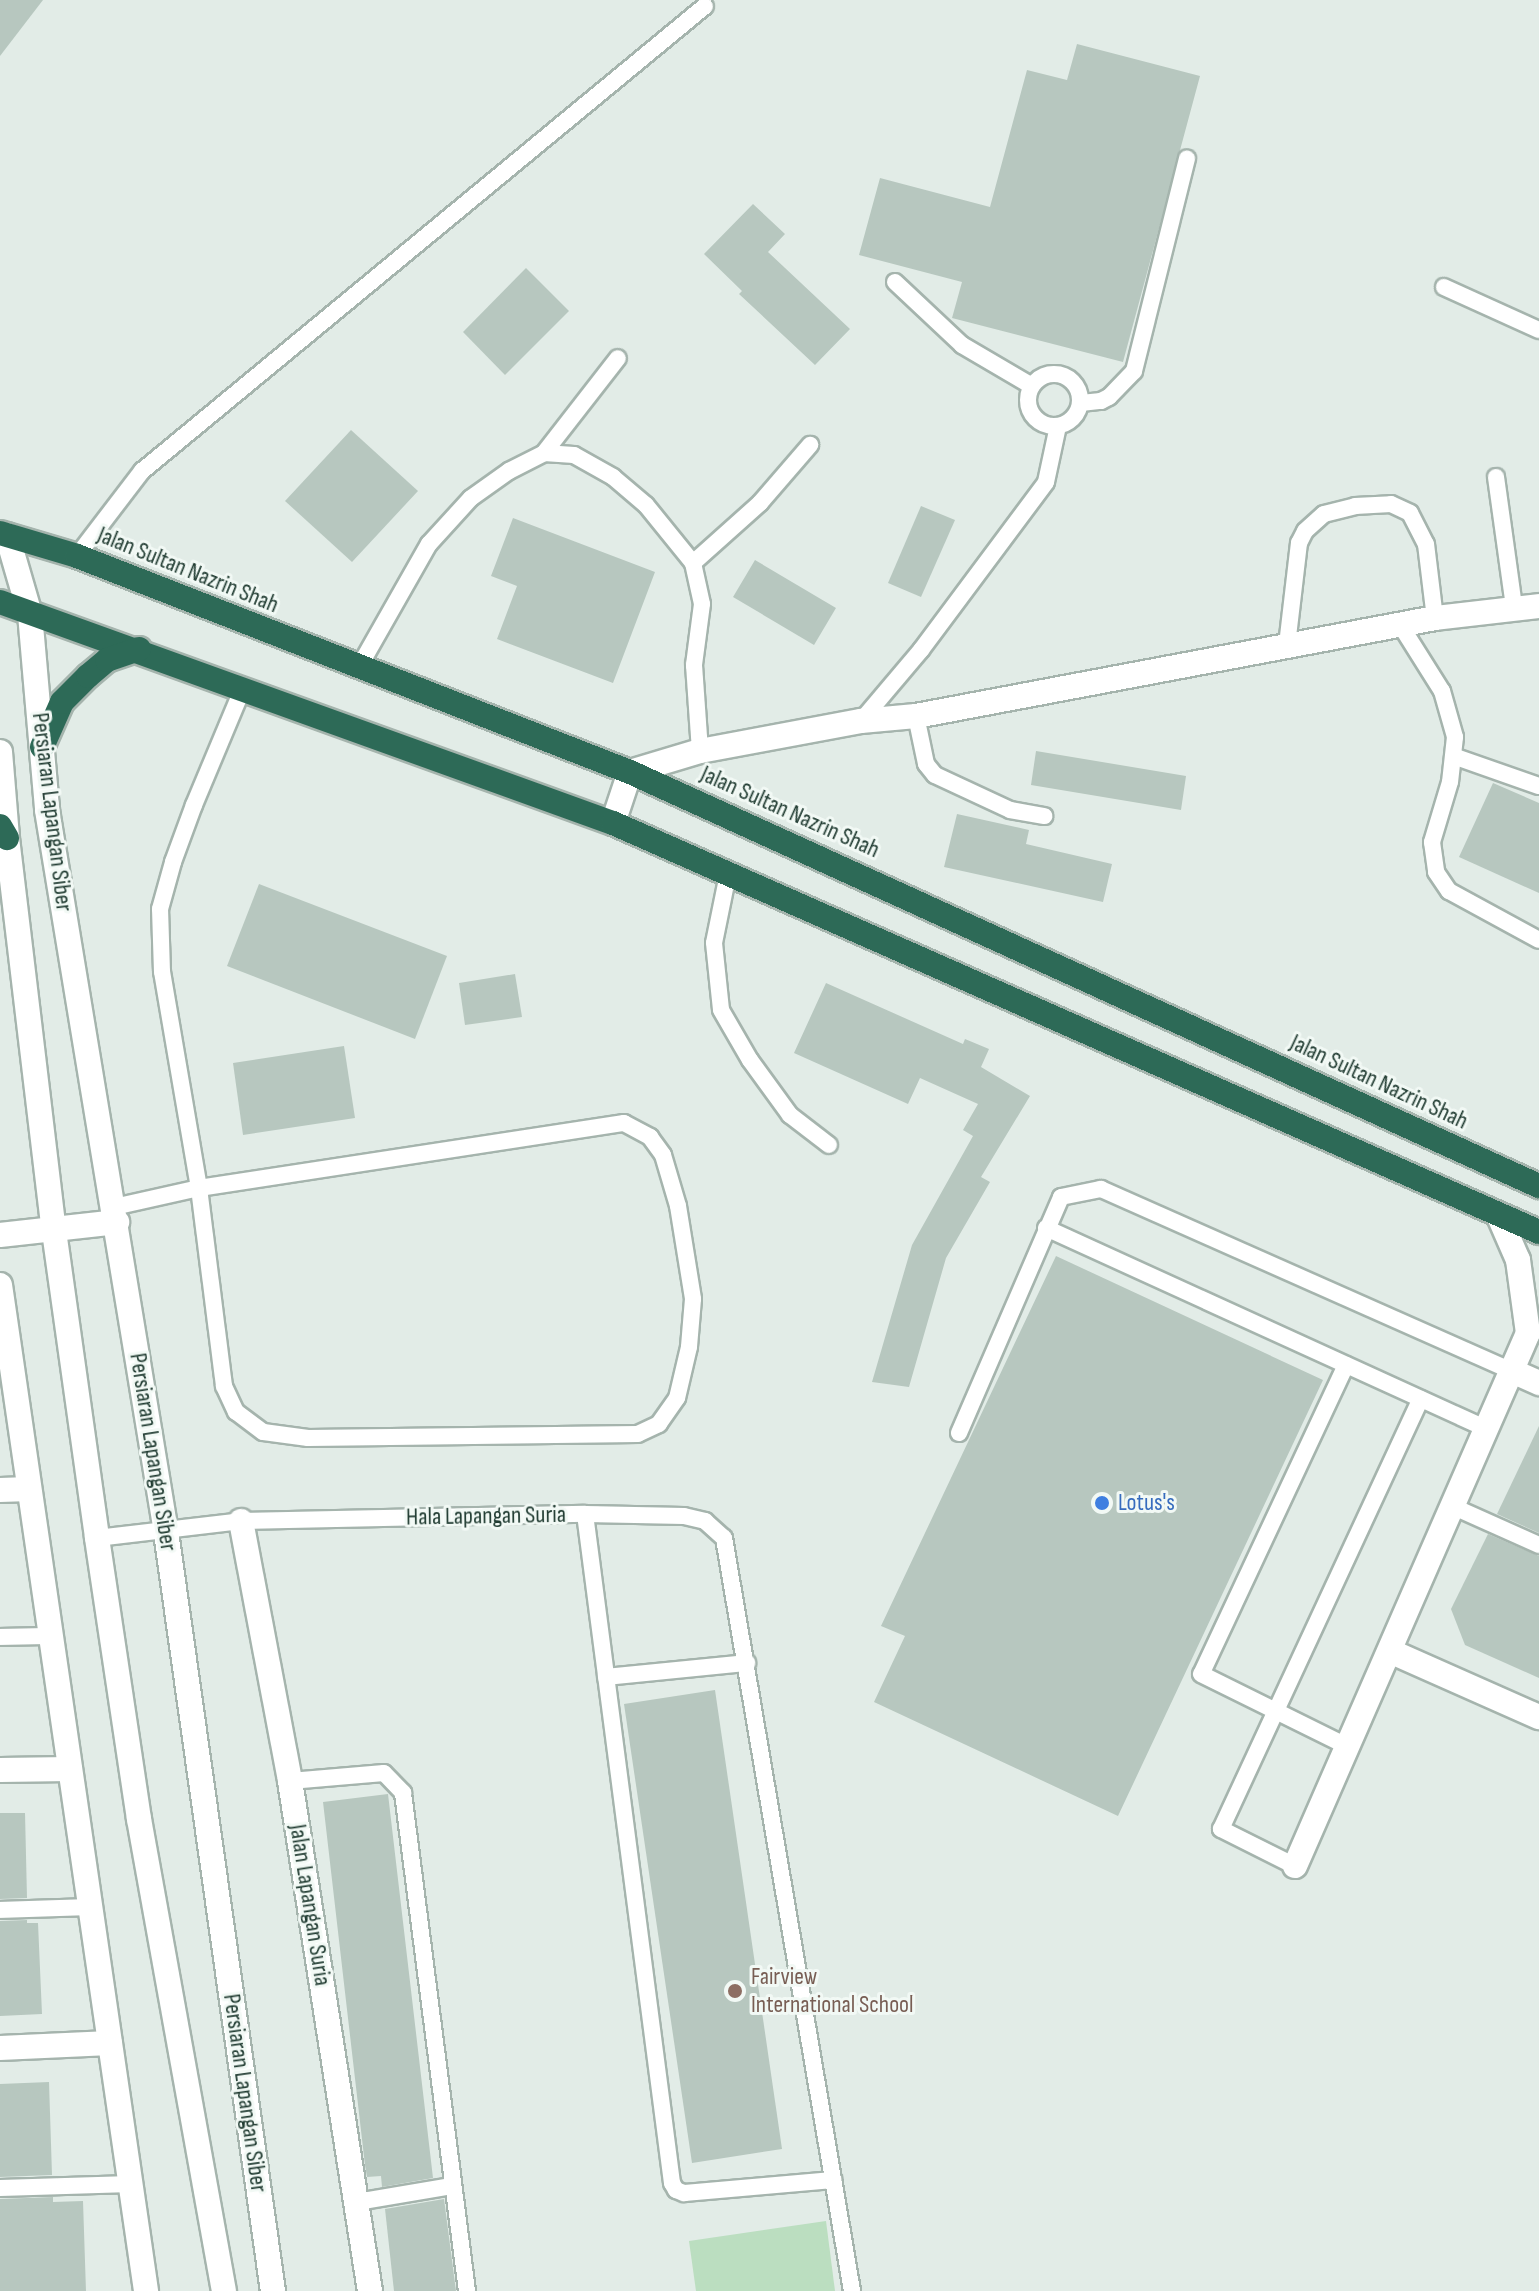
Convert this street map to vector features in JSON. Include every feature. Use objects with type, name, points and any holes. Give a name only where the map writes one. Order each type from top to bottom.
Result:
[{"type":"highway","name":"Jalan Sultan Nazrin Shah","points":[[2,541],[77,556],[630,772],[1539,1186]]},
{"type":"highway","points":[[0,602],[139,649],[242,690],[613,823],[1539,1232]]},
{"type":"highway","points":[[42,747],[62,702],[107,660],[139,649]]},
{"type":"street","name":"Persiaran Lapangan Siber","points":[[2,541],[30,614],[47,810],[166,1532],[273,2291]]},
{"type":"street","points":[[613,823],[630,772],[700,751],[861,721],[916,716],[1435,618],[1539,606]]},
{"type":"street","name":"Persiaran Lapangan Siber","points":[[0,752],[3,832],[97,1538],[139,1819],[224,2291]]},
{"type":"street","points":[[0,1235],[54,1231],[115,1214]]},
{"type":"street","points":[[1295,1866],[1392,1652],[1512,1371],[1534,1330],[1518,1260],[1498,1214]]},
{"type":"street","points":[[0,1285],[146,2291]]},
{"type":"street","points":[[1512,1371],[1539,1383]]},
{"type":"street","points":[[0,1490],[29,1489]]},
{"type":"street","name":"Jalan Lapangan Suria","points":[[241,1521],[290,1781],[370,2291]]},
{"type":"street","points":[[1392,1652],[1539,1717]]},
{"type":"street","points":[[0,1770],[70,1769]]},
{"type":"street","points":[[0,2048],[110,2043]]},
{"type":"lane","points":[[77,556],[142,471],[705,6]]},
{"type":"lane","points":[[1081,403],[1074,381],[1063,374],[1041,377],[1032,386],[1028,397],[1035,419],[1058,426],[1069,422],[1081,403],[1109,397],[1134,371],[1187,159]]},
{"type":"lane","points":[[895,282],[962,345],[1032,386]]},
{"type":"lane","points":[[1444,287],[1539,330]]},
{"type":"lane","points":[[359,667],[429,544],[471,498],[509,471],[544,453],[618,358]]},
{"type":"lane","points":[[861,721],[921,650],[1046,482],[1058,426]]},
{"type":"lane","points":[[693,563],[760,503],[810,445]]},
{"type":"lane","points":[[544,453],[574,455],[613,477],[646,505],[693,563],[702,604],[694,665],[700,751]]},
{"type":"lane","points":[[1496,477],[1514,607]]},
{"type":"lane","points":[[1287,645],[1299,543],[1305,531],[1324,514],[1355,506],[1391,504],[1410,513],[1426,544],[1435,618]]},
{"type":"lane","points":[[1401,626],[1442,691],[1455,737],[1456,757],[1432,842],[1436,872],[1449,891],[1539,940]]},
{"type":"lane","points":[[115,1214],[199,1188],[624,1123],[650,1137],[663,1155],[678,1206],[693,1299],[689,1347],[677,1398],[659,1424],[638,1434],[308,1438],[263,1432],[236,1412],[224,1386],[199,1188],[162,972],[160,909],[188,819],[242,690]]},
{"type":"lane","points":[[916,716],[926,764],[935,775],[1010,810],[1044,816]]},
{"type":"lane","points":[[1456,757],[1539,786]]},
{"type":"lane","points":[[728,874],[714,943],[721,1010],[750,1060],[790,1115],[829,1145]]},
{"type":"lane","points":[[959,1433],[1061,1197],[1101,1189],[1512,1371]]},
{"type":"lane","points":[[1046,1228],[1487,1429]]},
{"type":"lane","points":[[1346,1365],[1201,1674],[1349,1747]]},
{"type":"lane","points":[[1295,1866],[1221,1829],[1421,1399]]},
{"type":"lane","points":[[1454,1507],[1539,1545]]},
{"type":"lane","points":[[585,1514],[672,2183],[676,2190],[684,2193],[833,2180]]},
{"type":"lane","name":"Hala Lapangan Suria","points":[[97,1538],[241,1521],[585,1514],[684,1516],[705,1521],[724,1538],[747,1663]]},
{"type":"lane","points":[[0,1637],[51,1636]]},
{"type":"lane","points":[[606,1677],[747,1663],[852,2291]]},
{"type":"lane","points":[[290,1781],[384,1773],[403,1793],[467,2291]]},
{"type":"lane","points":[[0,1910],[90,1907]]},
{"type":"lane","points":[[0,2188],[131,2184]]},
{"type":"lane","points":[[357,2202],[452,2186]]},
{"type":"green space","points":[[826,2221],[835,2291],[696,2291],[689,2241]]},
{"type":"building","points":[[0,0],[43,0],[0,56]]},
{"type":"building","points":[[1077,44],[1200,76],[1123,362],[952,318],[962,282],[859,255],[880,178],[990,207],[1027,70],[1067,80]]},
{"type":"building","points":[[753,204],[785,234],[768,252],[850,329],[815,365],[739,294],[742,291],[704,254]]},
{"type":"building","points":[[526,268],[569,311],[505,375],[463,332]]},
{"type":"building","points":[[351,430],[418,491],[352,562],[285,501]]},
{"type":"building","points":[[921,506],[955,520],[921,597],[888,583]]},
{"type":"building","points":[[513,518],[655,572],[613,683],[497,639],[517,586],[491,576]]},
{"type":"building","points":[[755,560],[836,608],[814,645],[733,597]]},
{"type":"building","points":[[1036,751],[1186,776],[1181,810],[1031,785]]},
{"type":"building","points":[[1493,783],[1539,803],[1539,893],[1459,857]]},
{"type":"building","points":[[957,814],[1029,830],[1026,844],[1112,864],[1103,902],[944,867]]},
{"type":"building","points":[[259,884],[447,956],[415,1039],[227,966]]},
{"type":"building","points":[[515,974],[522,1017],[465,1025],[459,983]]},
{"type":"building","points":[[826,983],[963,1044],[965,1039],[989,1049],[981,1067],[1030,1096],[981,1177],[990,1182],[946,1258],[909,1387],[872,1382],[912,1245],[973,1136],[963,1130],[978,1104],[920,1078],[908,1104],[794,1053]]},
{"type":"building","points":[[344,1046],[355,1118],[243,1135],[233,1063]]},
{"type":"building","name":"Lotus's","points":[[1056,1256],[1323,1380],[1118,1816],[874,1702],[905,1636],[881,1626]]},
{"type":"building","points":[[1539,1426],[1539,1533],[1497,1514]]},
{"type":"building","points":[[1488,1534],[1539,1556],[1539,1678],[1465,1645],[1451,1609]]},
{"type":"building","points":[[715,1690],[782,2149],[692,2163],[624,1704]]},
{"type":"building","points":[[388,1794],[433,2178],[382,2187],[381,2176],[367,2177],[365,2165],[323,1802]]},
{"type":"building","points":[[0,1813],[25,1813],[27,1898],[0,1899]]},
{"type":"building","points":[[27,1920],[27,1923],[38,1923],[42,2014],[0,2016],[0,1921]]},
{"type":"building","points":[[49,2082],[52,2175],[0,2177],[0,2084]]},
{"type":"building","points":[[53,2197],[53,2202],[83,2201],[86,2291],[0,2291],[0,2199]]},
{"type":"building","points":[[444,2199],[456,2291],[394,2291],[385,2209]]},
{"type":"place","name":"Lotus's","points":[[1102,1503]]},
{"type":"place","name":"Fairview International School","points":[[735,1991]]}]
